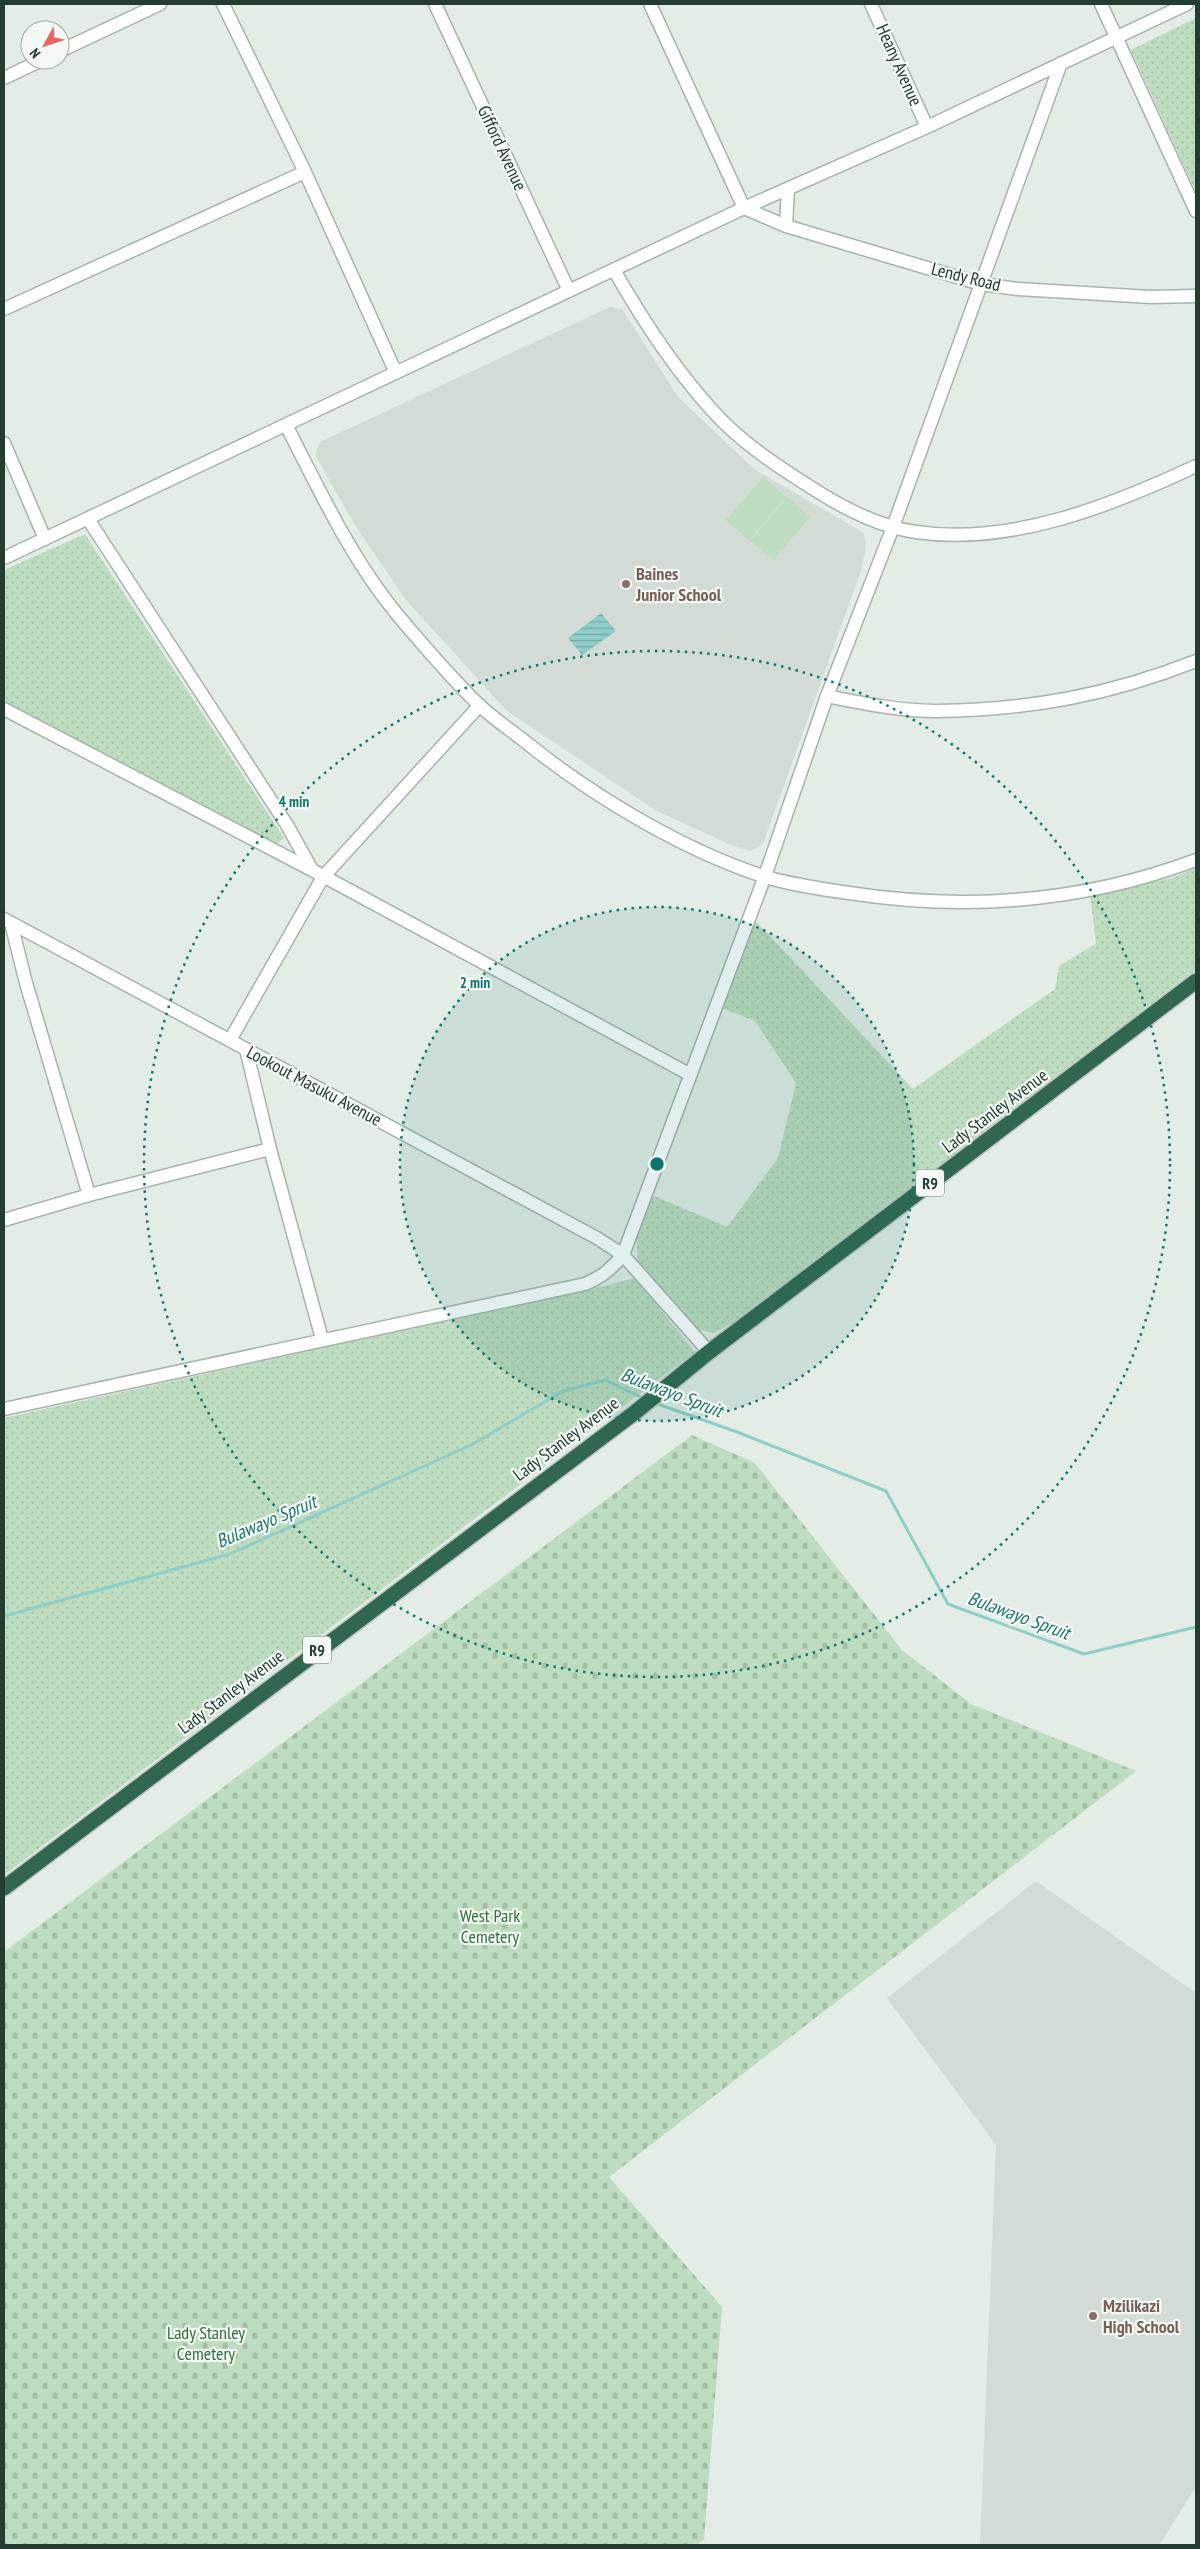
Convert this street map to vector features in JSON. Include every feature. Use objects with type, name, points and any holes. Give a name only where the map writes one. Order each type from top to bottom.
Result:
[{"type":"highway","name":"Lady Stanley Avenue","points":[[4,1888],[633,1414],[709,1352],[1196,980]]},
{"type":"street","points":[[70,46],[160,4]]},
{"type":"street","points":[[223,4],[306,172],[396,373]]},
{"type":"street","name":"Gifford Avenue","points":[[435,4],[569,291]]},
{"type":"street","points":[[650,4],[744,208]]},
{"type":"street","name":"Heany Avenue","points":[[871,4],[927,127]]},
{"type":"street","points":[[1101,4],[1196,211]]},
{"type":"street","points":[[4,558],[744,208],[927,127],[1188,4]]},
{"type":"street","points":[[4,1409],[322,1339],[585,1284],[598,1278],[610,1269],[622,1255],[632,1234],[689,1074],[764,876],[827,696],[893,527],[1061,63]]},
{"type":"street","points":[[4,78],[21,70]]},
{"type":"street","points":[[4,309],[306,172]]},
{"type":"street","points":[[786,226],[788,189]]},
{"type":"street","name":"Lendy Road","points":[[744,208],[786,226],[981,284],[1018,289],[1152,297],[1196,296]]},
{"type":"street","points":[[614,270],[644,322],[678,370],[712,411],[746,441],[789,474],[831,500],[893,527],[917,532],[963,533],[999,531],[1114,503],[1196,466]]},
{"type":"street","points":[[286,425],[342,533],[366,571],[395,612],[480,706],[563,771],[621,808],[672,836],[764,876],[803,886],[899,901],[969,904],[1074,894],[1166,871],[1196,860]]},
{"type":"street","points":[[4,444],[45,539]]},
{"type":"street","points":[[88,519],[287,825],[312,870]]},
{"type":"street","points":[[827,696],[874,705],[935,711],[1030,706],[1116,690],[1196,662]]},
{"type":"street","points":[[230,1040],[323,877],[480,706]]},
{"type":"street","points":[[4,709],[312,870],[689,1074]]},
{"type":"street","points":[[7,921],[89,1195]]},
{"type":"street","name":"Lookout Masuku Avenue","points":[[7,921],[597,1238],[622,1255],[709,1352]]},
{"type":"street","points":[[246,1049],[270,1149],[322,1339]]},
{"type":"street","points":[[4,1220],[89,1195],[270,1149]]},
{"type":"shaded area","name":"Baines Junior School","points":[[610,307],[622,309],[678,397],[754,469],[864,533],[866,545],[862,568],[764,841],[760,847],[750,851],[733,846],[655,810],[507,711],[406,600],[356,527],[315,455],[320,442]]},
{"type":"shaded area","name":"Mzilikazi High School","points":[[1036,1881],[1196,1993],[1196,2487],[1159,2545],[980,2545],[996,2145],[887,1998]]},
{"type":"green space","points":[[1196,18],[1196,192],[1131,50]]},
{"type":"green space","points":[[763,477],[786,497],[749,540],[726,520]]},
{"type":"green space","points":[[787,497],[810,517],[773,560],[750,541]]},
{"type":"green space","points":[[85,534],[284,838],[276,845],[4,702],[4,570]]},
{"type":"green space","points":[[1196,868],[1196,970],[733,1323],[714,1333],[699,1330],[638,1262],[636,1238],[650,1194],[727,1227],[778,1158],[796,1083],[755,1021],[719,1007],[753,918],[913,1089],[1055,989],[1059,966],[1096,944],[1090,894],[1172,878]]},
{"type":"green space","points":[[635,1278],[695,1352],[4,1875],[4,1418],[589,1290]]},
{"type":"green space","name":"West Park Cemetery","points":[[692,1435],[755,1463],[902,1650],[971,1704],[1136,1771],[609,2177],[722,2307],[704,2540],[696,2545],[4,2545],[4,1952]]},
{"type":"water","points":[[601,613],[616,631],[582,655],[568,638]]},
{"type":"waterway","name":"Bulawayo Spruit","points":[[4,1616],[230,1554],[473,1444],[563,1391],[605,1380],[645,1399]]},
{"type":"waterway","name":"Bulawayo Spruit","points":[[655,1403],[737,1432],[886,1491],[948,1604],[1084,1654],[1196,1627]]},
{"type":"place","name":"Baines Junior School","points":[[626,584]]},
{"type":"place","name":"Mzilikazi High School","points":[[1093,2316]]},
{"type":"park label","name":"Lady Stanley Cemetery","points":[[206,2343]]}]
